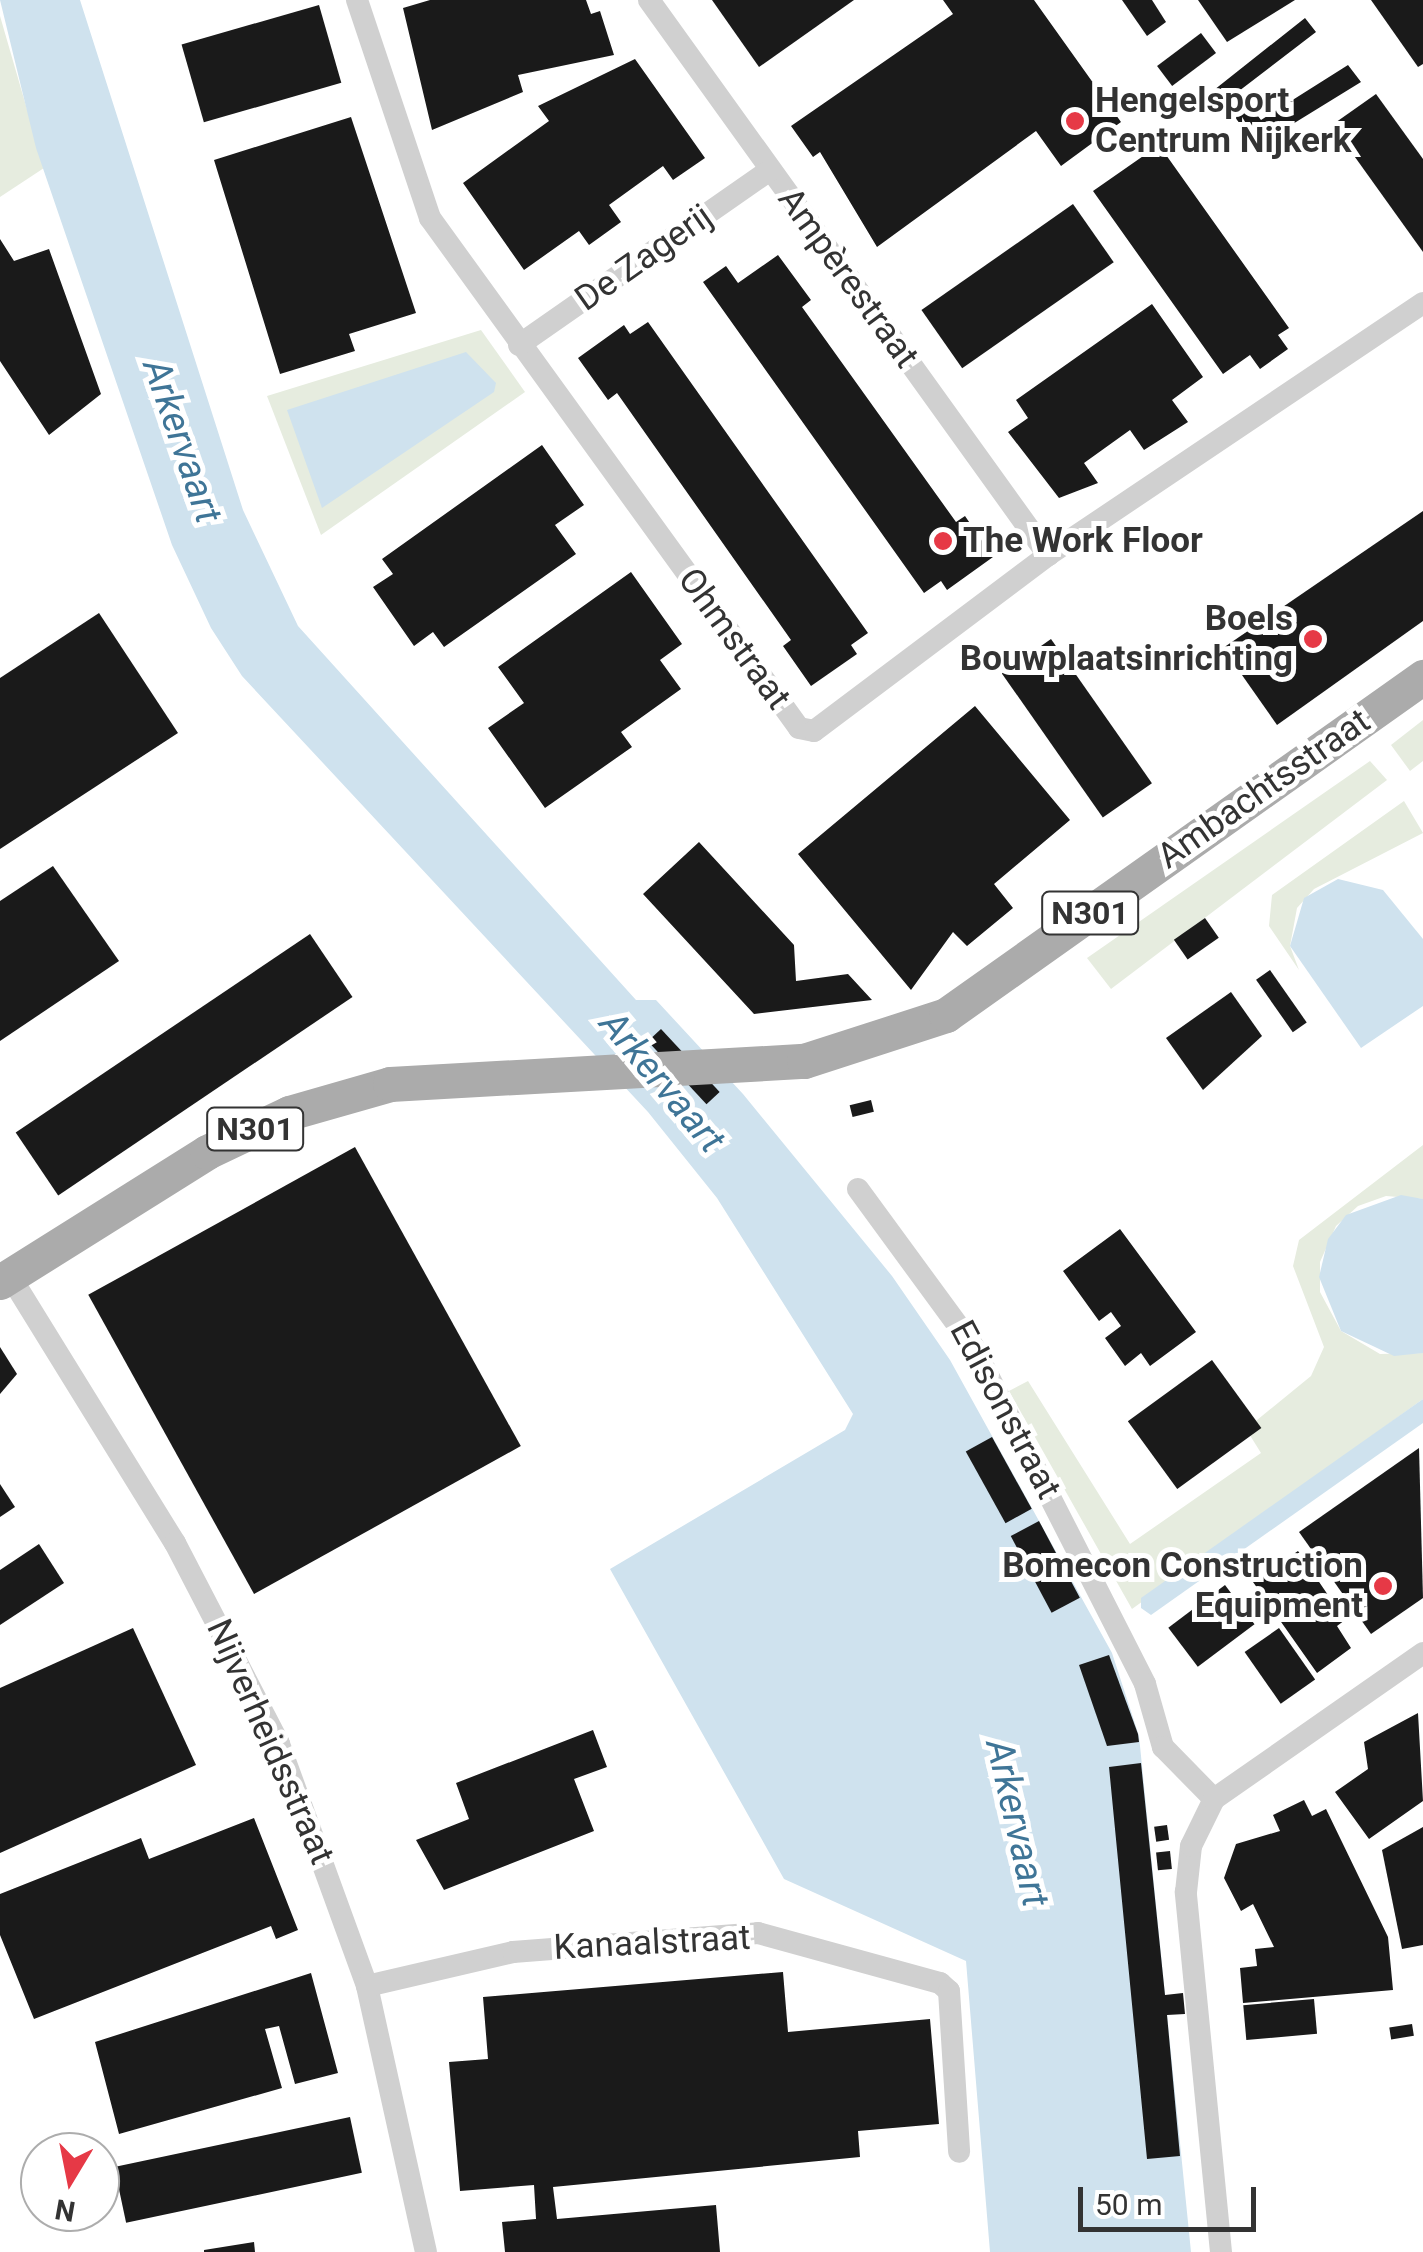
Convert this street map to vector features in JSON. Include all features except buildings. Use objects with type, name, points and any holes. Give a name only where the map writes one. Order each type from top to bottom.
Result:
[{"type":"main road","name":"Ambachtsstraat","points":[[5,1279],[206,1152],[289,1113],[390,1084],[819,1058],[946,1015],[1423,677]]},
{"type":"street","name":"Ohmstraat","points":[[356,0],[430,218],[799,728],[814,730],[1048,556],[1423,303]]},
{"type":"street","name":"Ampèrestraat","points":[[649,0],[1048,556]]},
{"type":"street","name":"De Zagerij","points":[[519,345],[770,170]]},
{"type":"street","name":"Edisonstraat","points":[[858,1190],[973,1346],[1145,1684],[1163,1747],[1214,1800]]},
{"type":"street","name":"Nijverheidsstraat","points":[[5,1279],[245,1668],[367,1986],[426,2252]]},
{"type":"street","points":[[1221,2252],[1185,1870],[1214,1800],[1423,1653]]},
{"type":"street","name":"Kanaalstraat","points":[[367,1986],[513,1952],[758,1933],[940,1982],[950,1991],[960,2152]]},
{"type":"shaded area","points":[[0,16],[44,168],[0,197]]},
{"type":"shaded area","points":[[481,330],[525,392],[321,535],[267,396]]},
{"type":"shaded area","points":[[1423,720],[1423,761],[1410,771],[1391,745]]},
{"type":"shaded area","points":[[1370,761],[1387,780],[1111,989],[1087,958]]},
{"type":"shaded area","points":[[1404,801],[1423,833],[1314,889],[1297,908],[1290,946],[1299,970],[1269,926],[1272,895]]},
{"type":"shaded area","points":[[1423,1145],[1423,1199],[1386,1196],[1358,1206],[1336,1226],[1320,1262],[1320,1292],[1341,1331],[1380,1354],[1423,1353],[1423,1399],[1132,1609],[1009,1391],[1028,1381],[1130,1544],[1261,1453],[1246,1429],[1311,1376],[1324,1347],[1293,1266],[1299,1240]]},
{"type":"water","name":"Arkervaart","points":[[0,0],[80,0],[243,510],[298,626],[636,1000],[656,1000],[743,1094],[892,1276],[950,1360],[1112,1653],[1139,1736],[1191,2252],[990,2252],[966,1961],[784,1879],[610,1569],[845,1430],[853,1414],[717,1198],[648,1112],[242,676],[211,628],[172,545],[36,148]]},
{"type":"water","points":[[466,352],[496,383],[494,392],[322,508],[287,410]]},
{"type":"water","points":[[1338,879],[1383,890],[1423,939],[1423,1006],[1361,1048],[1290,946],[1304,898]]},
{"type":"water","points":[[1401,1195],[1423,1199],[1423,1353],[1394,1356],[1341,1331],[1319,1277],[1328,1239],[1346,1215]]},
{"type":"water","points":[[1423,1399],[1423,1423],[1151,1615],[1141,1608],[1141,1598]]},
{"type":"place","name":"Hengelsport Centrum Nijkerk","points":[[1075,121]]},
{"type":"place","name":"The Work Floor","points":[[943,541]]},
{"type":"place","name":"Boels Bouwplaatsinrichting","points":[[1313,639]]},
{"type":"place","name":"Bomecon Construction Equipment","points":[[1383,1586]]}]
